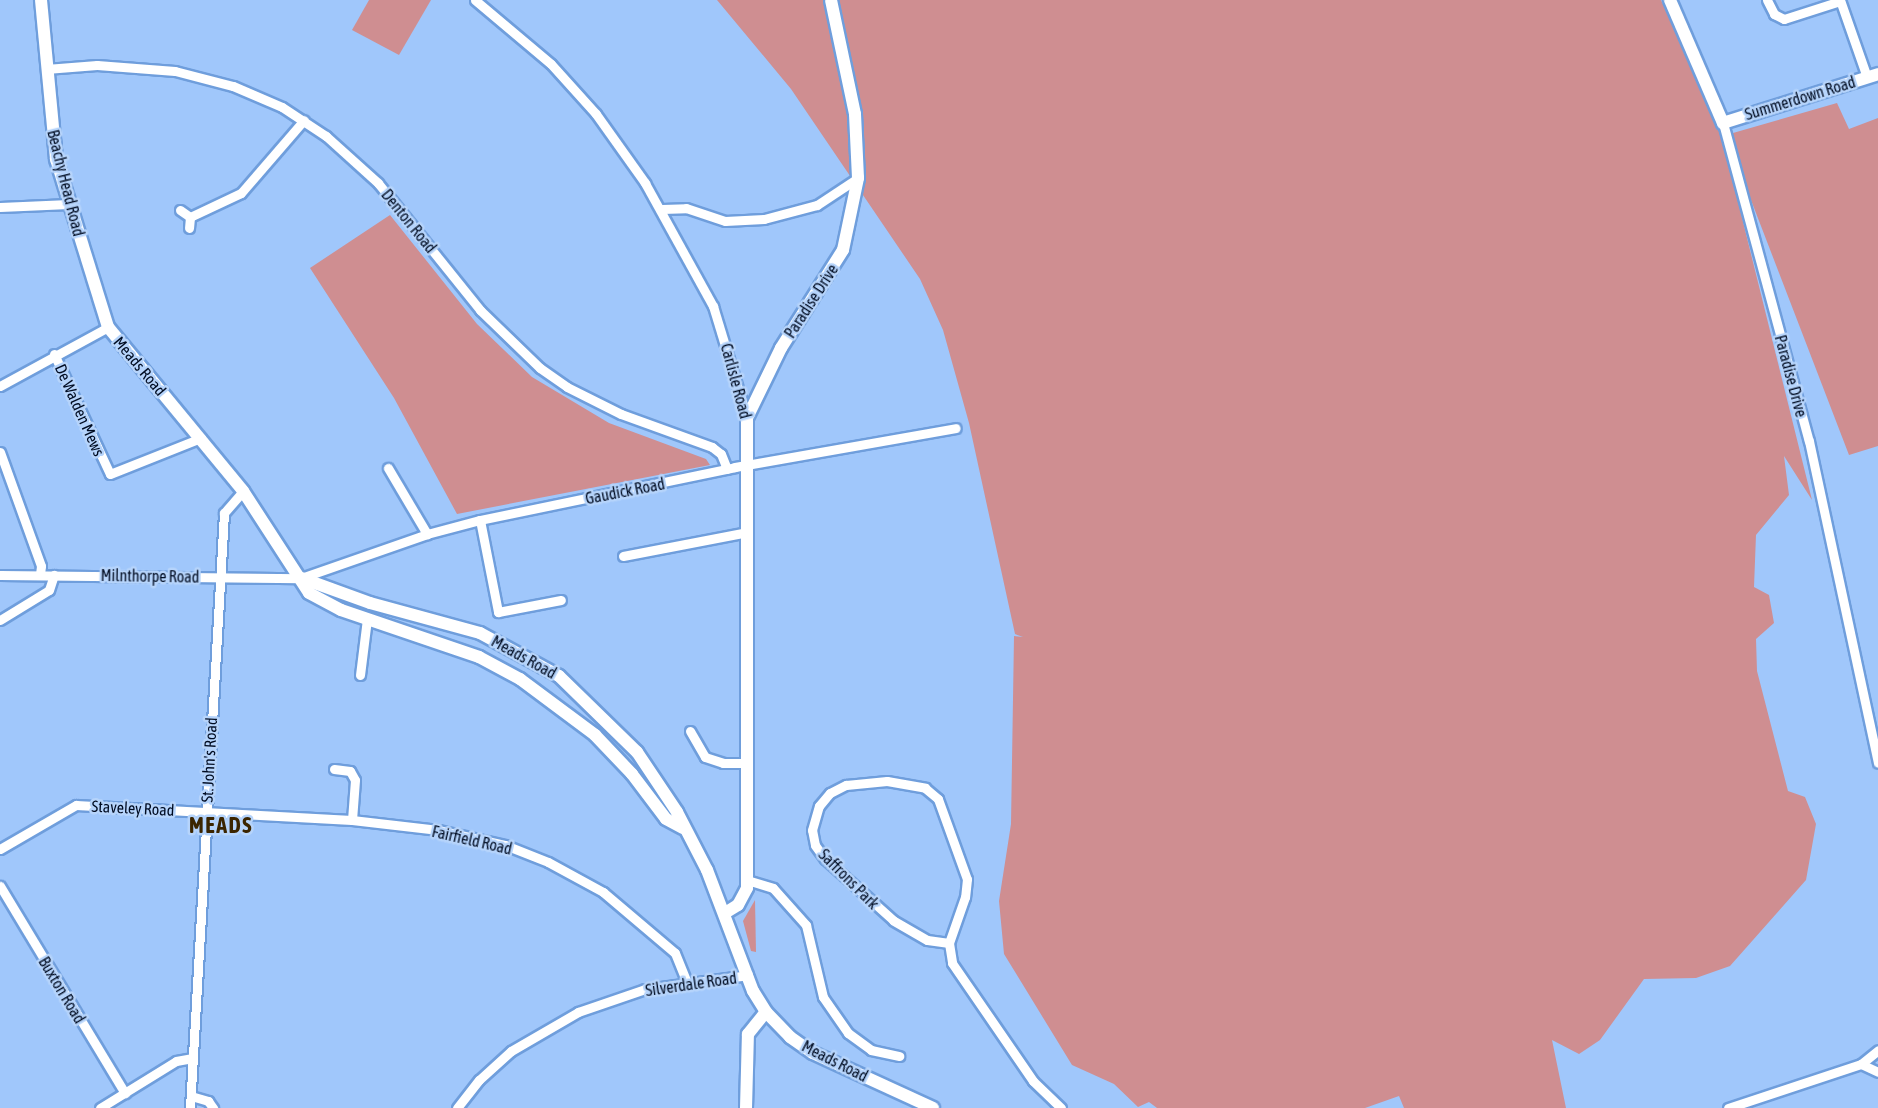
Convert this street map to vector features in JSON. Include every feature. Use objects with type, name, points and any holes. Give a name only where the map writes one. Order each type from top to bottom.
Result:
[{"type":"street","name":"Beachy Head Road","points":[[41,0],[52,135],[69,204],[108,327]]},
{"type":"street","name":"Carlisle Road","points":[[475,0],[551,64],[596,114],[662,209],[713,306],[747,418],[749,466],[747,880],[742,899],[725,913]]},
{"type":"street","name":"Paradise Drive","points":[[747,418],[781,348],[843,250],[858,178],[855,114],[831,0]]},
{"type":"street","name":"Paradise Drive","points":[[1670,0],[1723,123],[1809,441],[1878,763]]},
{"type":"street","points":[[1767,0],[1774,14],[1784,19],[1840,1],[1872,76]]},
{"type":"street","name":"Denton Road","points":[[46,69],[97,65],[176,71],[260,96],[304,120],[378,183],[480,310],[540,368],[567,387],[621,414],[712,447],[721,454],[727,469]]},
{"type":"street","name":"Summerdown Road","points":[[1723,123],[1872,76]]},
{"type":"street","points":[[190,217],[241,193],[304,120]]},
{"type":"street","points":[[662,209],[676,206],[725,221],[764,219],[817,205],[858,178]]},
{"type":"street","points":[[0,207],[69,204]]},
{"type":"street","points":[[180,210],[190,217]]},
{"type":"street","points":[[189,228],[190,217]]},
{"type":"street","points":[[0,386],[54,354],[108,327]]},
{"type":"street","name":"Meads Road","points":[[108,327],[243,491],[315,599],[479,657],[535,688],[595,735],[632,774],[666,819],[683,828]]},
{"type":"street","name":"De Walden Mews","points":[[54,354],[110,474],[201,438]]},
{"type":"street","name":"Gaudick Road","points":[[301,578],[427,534],[480,520],[727,469],[956,428]]},
{"type":"street","points":[[0,452],[41,566],[40,574]]},
{"type":"street","points":[[388,468],[427,534]]},
{"type":"street","name":"St. John's Road","points":[[190,1108],[224,513],[243,491]]},
{"type":"street","points":[[480,520],[498,612],[561,600]]},
{"type":"street","points":[[623,556],[748,532]]},
{"type":"street","name":"Milnthorpe Road","points":[[0,574],[301,578]]},
{"type":"street","points":[[0,620],[49,590],[54,575]]},
{"type":"street","name":"Meads Road","points":[[301,578],[370,603],[480,633],[559,676],[637,752],[677,812],[683,828],[707,870],[748,975],[766,1012],[790,1037],[813,1053],[933,1108]]},
{"type":"street","points":[[360,675],[367,619]]},
{"type":"street","points":[[690,731],[705,757],[723,763],[747,763]]},
{"type":"street","points":[[334,769],[350,771],[355,780],[352,820]]},
{"type":"street","name":"Saffrons Park","points":[[887,781],[925,788],[938,799],[967,879],[965,897],[949,943],[927,939],[893,920],[825,859],[815,845],[812,830],[819,806],[830,793],[846,785],[887,781]]},
{"type":"street","name":"Staveley Road","points":[[0,849],[76,805],[206,812]]},
{"type":"street","name":"Fairfield Road","points":[[206,812],[352,820],[438,830],[505,845],[573,874],[610,898],[675,953],[687,982]]},
{"type":"street","points":[[747,880],[773,888],[806,925],[823,997],[848,1033],[871,1050],[899,1056]]},
{"type":"street","name":"Buxton Road","points":[[0,886],[125,1093]]},
{"type":"street","points":[[949,943],[956,971],[1033,1081],[1061,1108]]},
{"type":"street","name":"Silverdale Road","points":[[457,1108],[493,1066],[534,1035],[610,999],[687,982],[748,975]]},
{"type":"street","points":[[747,1108],[748,1034],[766,1012]]},
{"type":"street","points":[[1728,1108],[1861,1064],[1878,1050]]},
{"type":"street","points":[[100,1108],[176,1062],[193,1058]]},
{"type":"street","points":[[1861,1064],[1878,1072]]},
{"type":"street","points":[[191,1096],[208,1101],[213,1108]]},
{"type":"shaded area","points":[[369,0],[431,0],[399,55],[352,30]]},
{"type":"shaded area","points":[[717,0],[1661,0],[1720,129],[1812,500],[1784,456],[1789,495],[1756,535],[1754,587],[1769,595],[1774,623],[1756,639],[1757,671],[1788,791],[1805,797],[1816,824],[1806,880],[1730,966],[1696,978],[1644,979],[1600,1040],[1579,1054],[1552,1040],[1566,1108],[1404,1108],[1399,1096],[1365,1108],[1157,1108],[1149,1102],[1138,1107],[1114,1084],[1072,1065],[1004,954],[999,901],[1011,824],[1014,636],[1023,637],[1015,634],[969,423],[943,330],[920,279],[791,89]]},
{"type":"shaded area","points":[[1837,103],[1849,129],[1878,118],[1878,446],[1849,455],[1726,135]]},
{"type":"shaded area","points":[[390,215],[477,324],[532,377],[609,423],[706,459],[710,465],[457,514],[394,398],[310,268]]},
{"type":"shaded area","points":[[755,900],[756,952],[751,951],[743,921]]},
{"type":"district","name":"MEADS","points":[[221,826]]}]
